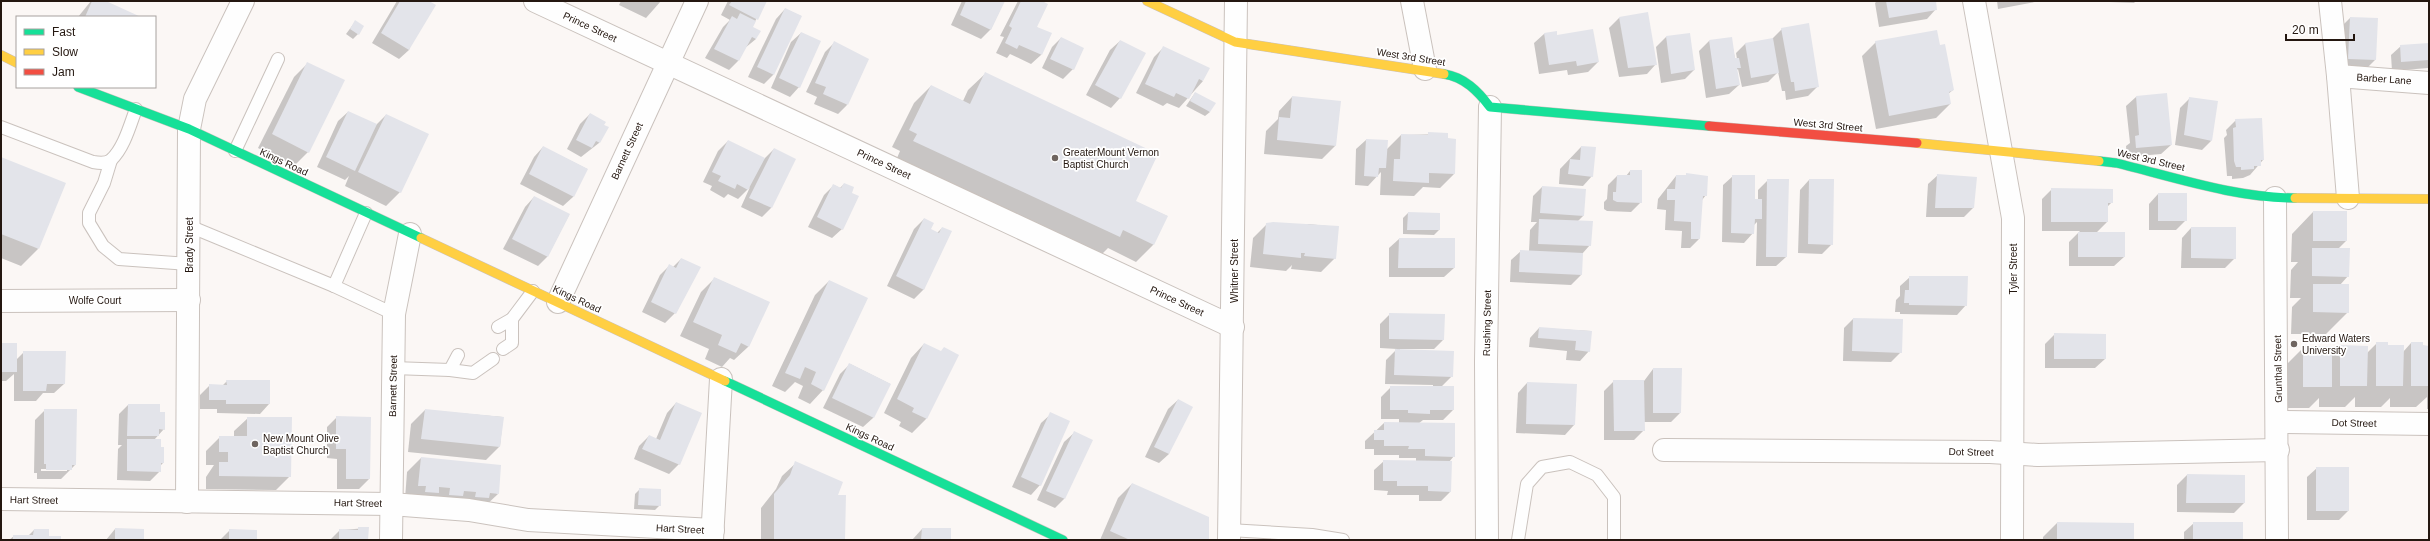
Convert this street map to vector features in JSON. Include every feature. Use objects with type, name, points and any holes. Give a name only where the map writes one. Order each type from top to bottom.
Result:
[{"type":"street","name":"Brady Street","points":[[187,502],[189,129],[195,99],[243,1]]},
{"type":"street","name":"Prince Street","points":[[535,1],[1233,327]]},
{"type":"street","name":"Barnett Street","points":[[558,302],[667,63],[697,1]]},
{"type":"street","name":"West 3rd Street","points":[[1148,1],[1235,42],[1452,75],[1476,89],[1490,107],[2116,163],[2232,191],[2276,198],[2429,199]]},
{"type":"street","name":"Whitner Street","points":[[1229,535],[1233,327],[1236,1]]},
{"type":"street","points":[[1412,1],[1425,70]]},
{"type":"street","name":"Tyler Street","points":[[1974,1],[2013,218],[2012,540]]},
{"type":"street","points":[[2330,1],[2348,198]]},
{"type":"street","points":[[1,55],[16,62]]},
{"type":"street","name":"Barber Lane","points":[[2338,76],[2429,83]]},
{"type":"street","name":"Kings Road","points":[[81,88],[189,129],[1063,540]]},
{"type":"street","name":"Rushing Street","points":[[1487,540],[1486,362],[1490,107]]},
{"type":"street","name":"Grunthal Street","points":[[2276,198],[2278,422],[2277,540]]},
{"type":"street","name":"Barnett Street","points":[[391,540],[394,314],[410,234]]},
{"type":"street","name":"Wolfe Court","points":[[1,301],[189,300]]},
{"type":"street","points":[[713,535],[721,379]]},
{"type":"street","name":"Dot Street","points":[[2278,422],[2429,424]]},
{"type":"street","name":"Dot Street","points":[[1664,450],[2012,454],[2278,450]]},
{"type":"street","name":"Hart Street","points":[[1,499],[391,504],[469,510],[528,520],[713,535]]},
{"type":"lane","points":[[235,151],[278,59]]},
{"type":"lane","points":[[136,109],[124,139],[111,160],[104,183],[89,213],[90,223],[103,246],[119,259],[189,264]]},
{"type":"lane","points":[[1,127],[93,162],[104,163],[111,160]]},
{"type":"lane","points":[[334,286],[366,213]]},
{"type":"lane","points":[[189,226],[334,286],[394,314]]},
{"type":"lane","points":[[498,327],[512,319],[533,291]]},
{"type":"lane","points":[[504,349],[512,343],[512,319]]},
{"type":"lane","points":[[450,370],[458,356]]},
{"type":"lane","points":[[393,368],[450,370],[474,373],[493,359]]},
{"type":"lane","points":[[1518,540],[1527,484],[1542,467],[1570,462],[1597,475],[1614,497],[1614,540]]},
{"type":"lane","points":[[1229,535],[1343,540]]},
{"type":"building","points":[[92,1],[106,1],[139,16],[85,16]]},
{"type":"building","points":[[400,1],[429,1],[436,5],[409,50],[381,33]]},
{"type":"building","points":[[732,1],[767,1],[758,20],[729,5]]},
{"type":"building","points":[[966,1],[1005,1],[991,30],[960,15]]},
{"type":"building","points":[[1021,1],[1042,1],[1048,4],[1037,27],[1052,33],[1042,55],[1019,45],[1017,49],[1005,43],[1012,28],[1009,26]]},
{"type":"building","points":[[1886,1],[1936,1],[1937,10],[1889,18]]},
{"type":"building","points":[[785,8],[802,16],[774,75],[757,67]]},
{"type":"building","points":[[1648,12],[1657,65],[1628,68],[1619,17]]},
{"type":"building","points":[[740,13],[756,21],[753,27],[761,31],[756,39],[752,37],[739,61],[714,49],[732,16],[737,19]]},
{"type":"building","points":[[2350,17],[2378,18],[2376,60],[2348,59]]},
{"type":"building","points":[[355,20],[364,26],[359,35],[350,29]]},
{"type":"building","points":[[1809,23],[1819,87],[1795,91],[1794,82],[1791,82],[1781,28]]},
{"type":"building","points":[[1593,29],[1599,62],[1577,66],[1576,61],[1549,65],[1544,33],[1557,31],[1557,35]]},
{"type":"building","points":[[1937,30],[1940,45],[1945,44],[1954,90],[1949,92],[1951,104],[1889,116],[1875,41]]},
{"type":"building","points":[[801,32],[821,41],[800,88],[779,78]]},
{"type":"building","points":[[1690,33],[1695,70],[1671,74],[1666,36]]},
{"type":"building","points":[[1061,37],[1084,48],[1074,70],[1050,59]]},
{"type":"building","points":[[1732,37],[1735,58],[1739,58],[1741,68],[1737,68],[1740,85],[1716,89],[1709,40]]},
{"type":"building","points":[[1773,38],[1779,73],[1751,78],[1745,43]]},
{"type":"building","points":[[1120,40],[1146,53],[1121,99],[1095,85]]},
{"type":"building","points":[[834,41],[869,59],[848,105],[823,94],[826,87],[815,83]]},
{"type":"building","points":[[2429,43],[2429,60],[2401,62],[2400,45]]},
{"type":"building","points":[[1163,46],[1210,68],[1203,81],[1199,79],[1189,99],[1176,93],[1174,97],[1145,84]]},
{"type":"building","points":[[307,62],[345,80],[309,153],[272,134]]},
{"type":"building","name":"GreaterMount Vernon Baptist Church","points":[[985,72],[1158,154],[1136,201],[1168,216],[1154,245],[1123,230],[1120,237],[913,141],[917,134],[909,130],[931,85],[970,104]]},
{"type":"building","points":[[1195,92],[1216,103],[1210,112],[1190,101]]},
{"type":"building","points":[[2167,93],[2172,145],[2136,148],[2135,136],[2139,135],[2136,96]]},
{"type":"building","points":[[1292,96],[1341,101],[1336,146],[1277,140],[1279,117],[1290,118]]},
{"type":"building","points":[[2189,97],[2218,101],[2212,141],[2184,135]]},
{"type":"building","points":[[348,111],[377,124],[355,171],[326,157]]},
{"type":"building","points":[[590,113],[606,122],[604,125],[609,127],[600,143],[596,141],[592,148],[576,140]]},
{"type":"building","points":[[386,114],[429,134],[401,193],[358,172]]},
{"type":"building","points":[[2262,118],[2264,160],[2261,160],[2261,166],[2254,166],[2254,169],[2241,170],[2241,167],[2236,167],[2234,161],[2233,128],[2236,127],[2235,119]]},
{"type":"building","points":[[1428,132],[1448,133],[1448,138],[1456,139],[1455,174],[1429,173],[1429,183],[1393,181],[1394,159],[1400,159],[1401,134],[1428,135]]},
{"type":"building","points":[[1366,139],[1388,140],[1386,168],[1379,168],[1378,177],[1364,176]]},
{"type":"building","points":[[728,140],[765,158],[748,190],[737,184],[735,189],[718,181],[721,176],[712,172]]},
{"type":"building","points":[[543,146],[588,169],[574,197],[529,174]]},
{"type":"building","points":[[1581,146],[1596,147],[1593,177],[1568,174],[1570,159],[1580,160]]},
{"type":"building","points":[[774,148],[796,159],[772,208],[749,198]]},
{"type":"building","points":[[1,157],[66,183],[39,249],[1,234]]},
{"type":"building","points":[[1630,170],[1642,170],[1642,203],[1617,202],[1613,200],[1613,192],[1616,192],[1617,175],[1630,175]]},
{"type":"building","points":[[1686,173],[1708,176],[1707,196],[1703,196],[1700,239],[1691,239],[1691,222],[1674,221],[1675,200],[1667,200],[1667,189],[1675,189],[1676,175],[1686,175]]},
{"type":"building","points":[[1937,174],[1977,177],[1974,208],[1935,208]]},
{"type":"building","points":[[1732,175],[1755,175],[1755,199],[1762,199],[1762,219],[1755,219],[1754,234],[1731,233]]},
{"type":"building","points":[[1767,179],[1789,179],[1787,257],[1766,257]]},
{"type":"building","points":[[1809,179],[1834,179],[1833,245],[1808,244]]},
{"type":"building","points":[[844,183],[854,187],[852,193],[859,196],[843,230],[817,217],[833,184],[841,188]]},
{"type":"building","points":[[1542,186],[1586,189],[1584,216],[1540,213]]},
{"type":"building","points":[[2051,188],[2113,189],[2113,203],[2108,203],[2108,222],[2051,222]]},
{"type":"building","points":[[2158,193],[2187,193],[2187,221],[2158,221]]},
{"type":"building","points":[[534,196],[570,214],[548,257],[512,239]]},
{"type":"building","points":[[2313,211],[2347,211],[2347,241],[2313,241]]},
{"type":"building","points":[[1408,212],[1440,213],[1440,230],[1407,230]]},
{"type":"building","points":[[924,218],[934,223],[931,229],[939,233],[942,227],[952,231],[924,290],[896,276]]},
{"type":"building","points":[[1539,219],[1593,221],[1591,246],[1538,244]]},
{"type":"building","points":[[1273,222],[1339,226],[1336,259],[1304,256],[1305,253],[1301,253],[1301,258],[1263,254],[1266,223]]},
{"type":"building","points":[[2191,227],[2236,227],[2236,259],[2191,258]]},
{"type":"building","points":[[2078,232],[2125,232],[2125,257],[2078,257]]},
{"type":"building","points":[[1399,238],[1455,238],[1455,268],[1398,268]]},
{"type":"building","points":[[2312,248],[2350,248],[2349,277],[2312,276]]},
{"type":"building","points":[[1520,250],[1583,253],[1582,275],[1519,272]]},
{"type":"building","points":[[681,258],[701,267],[676,314],[651,302],[669,264],[676,268]]},
{"type":"building","points":[[1909,276],[1968,276],[1967,306],[1909,305],[1909,303],[1904,303],[1905,290],[1909,290]]},
{"type":"building","points":[[714,277],[770,302],[749,347],[741,343],[736,353],[718,345],[722,335],[693,322]]},
{"type":"building","points":[[829,280],[868,298],[824,391],[811,384],[816,372],[805,367],[800,379],[785,373]]},
{"type":"building","points":[[2313,284],[2349,284],[2349,313],[2313,312]]},
{"type":"building","points":[[1389,313],[1445,314],[1444,340],[1389,339]]},
{"type":"building","points":[[1853,318],[1903,319],[1902,353],[1852,351]]},
{"type":"building","points":[[1539,327],[1592,331],[1590,352],[1575,350],[1576,341],[1538,338]]},
{"type":"building","points":[[2054,333],[2106,334],[2106,359],[2054,359]]},
{"type":"building","points":[[2376,342],[2388,342],[2388,345],[2404,345],[2403,386],[2376,386]]},
{"type":"building","points":[[2411,342],[2423,342],[2423,345],[2429,346],[2429,386],[2411,386]]},
{"type":"building","points":[[1,343],[17,343],[17,372],[1,372]]},
{"type":"building","points":[[924,343],[941,351],[944,347],[959,355],[927,419],[912,412],[914,408],[897,399]]},
{"type":"building","points":[[2340,345],[2368,346],[2367,386],[2340,386]]},
{"type":"building","points":[[2303,346],[2332,346],[2332,387],[2303,387]]},
{"type":"building","points":[[1395,349],[1454,351],[1453,377],[1394,375]]},
{"type":"building","points":[[23,351],[66,351],[65,384],[47,384],[46,391],[23,391]]},
{"type":"building","points":[[849,363],[891,384],[874,418],[832,398]]},
{"type":"building","points":[[1653,368],[1682,368],[1681,413],[1653,413]]},
{"type":"building","points":[[226,380],[270,380],[270,404],[226,404],[226,400],[209,400],[209,384],[227,385]]},
{"type":"building","points":[[1613,380],[1644,380],[1645,431],[1614,431]]},
{"type":"building","points":[[1527,382],[1577,384],[1575,425],[1526,424]]},
{"type":"building","points":[[1390,386],[1454,386],[1454,410],[1430,410],[1430,414],[1408,413],[1408,410],[1390,410]]},
{"type":"building","points":[[1178,399],[1193,407],[1169,454],[1154,447]]},
{"type":"building","points":[[676,402],[702,413],[680,465],[642,449],[649,435],[660,440]]},
{"type":"building","points":[[128,404],[160,404],[160,412],[165,412],[165,430],[159,429],[159,436],[127,436]]},
{"type":"building","points":[[44,409],[77,409],[76,465],[72,465],[72,470],[46,470],[46,464],[44,464]]},
{"type":"building","points":[[425,409],[504,417],[500,447],[421,439]]},
{"type":"building","points":[[1050,412],[1070,421],[1041,486],[1021,477]]},
{"type":"building","points":[[336,416],[371,417],[370,479],[346,479],[346,449],[336,449]]},
{"type":"building","name":"New Mount Olive Baptist Church","points":[[247,417],[292,417],[291,477],[219,476],[219,462],[228,462],[228,452],[219,452],[219,436],[247,436]]},
{"type":"building","points":[[1384,422],[1455,423],[1455,457],[1425,456],[1425,449],[1408,449],[1409,446],[1384,446],[1384,440],[1374,440],[1374,430],[1384,430]]},
{"type":"building","points":[[1074,431],[1093,440],[1065,499],[1046,491]]},
{"type":"building","points":[[127,439],[161,439],[161,447],[164,447],[164,463],[161,463],[161,472],[127,471]]},
{"type":"building","points":[[421,457],[501,465],[499,494],[490,493],[489,498],[475,497],[476,492],[464,491],[463,496],[449,495],[450,488],[439,487],[439,493],[425,492],[426,486],[418,486]]},
{"type":"building","points":[[1383,460],[1452,461],[1451,492],[1428,491],[1428,486],[1397,486],[1397,481],[1383,481]]},
{"type":"building","points":[[795,461],[843,482],[838,495],[846,495],[845,540],[774,540],[774,494],[790,475]]},
{"type":"building","points":[[2316,467],[2349,467],[2349,511],[2316,511]]},
{"type":"building","points":[[2187,474],[2245,475],[2245,503],[2186,503]]},
{"type":"building","points":[[1132,483],[1209,517],[1209,540],[1130,540],[1110,531]]},
{"type":"building","points":[[639,488],[661,489],[661,506],[638,505]]},
{"type":"building","points":[[2057,522],[2134,523],[2134,540],[2057,540]]},
{"type":"building","points":[[2193,522],[2243,522],[2243,539],[2193,540]]},
{"type":"building","points":[[358,527],[369,527],[368,540],[339,540],[339,529],[358,530]]},
{"type":"building","points":[[115,528],[144,529],[144,540],[115,540]]},
{"type":"building","points":[[922,528],[951,528],[951,540],[921,540]]},
{"type":"building","points":[[34,529],[49,529],[49,536],[61,536],[61,540],[13,540],[13,535],[33,535]]},
{"type":"building","points":[[229,529],[257,530],[257,540],[229,540]]},
{"type":"traffic: fast","points":[[1444,74],[1458,78],[1470,86],[1490,107],[1709,126]]},
{"type":"traffic: fast","points":[[81,88],[189,129],[421,238]]},
{"type":"traffic: fast","points":[[2099,161],[2116,163],[2227,191],[2272,197],[2295,198]]},
{"type":"traffic: fast","points":[[725,381],[1063,540]]},
{"type":"traffic: slow","points":[[1147,1],[1235,42],[1444,74]]},
{"type":"traffic: slow","points":[[1,55],[16,62]]},
{"type":"traffic: slow","points":[[1917,143],[2099,161]]},
{"type":"traffic: slow","points":[[2295,198],[2429,199]]},
{"type":"traffic: slow","points":[[421,238],[725,381]]},
{"type":"traffic: jam","points":[[1709,126],[1917,143]]},
{"type":"place","name":"GreaterMount Vernon Baptist Church","points":[[1055,158]]},
{"type":"place","name":"Edward Waters University","points":[[2294,344]]},
{"type":"place","name":"New Mount Olive Baptist Church","points":[[255,444]]}]
